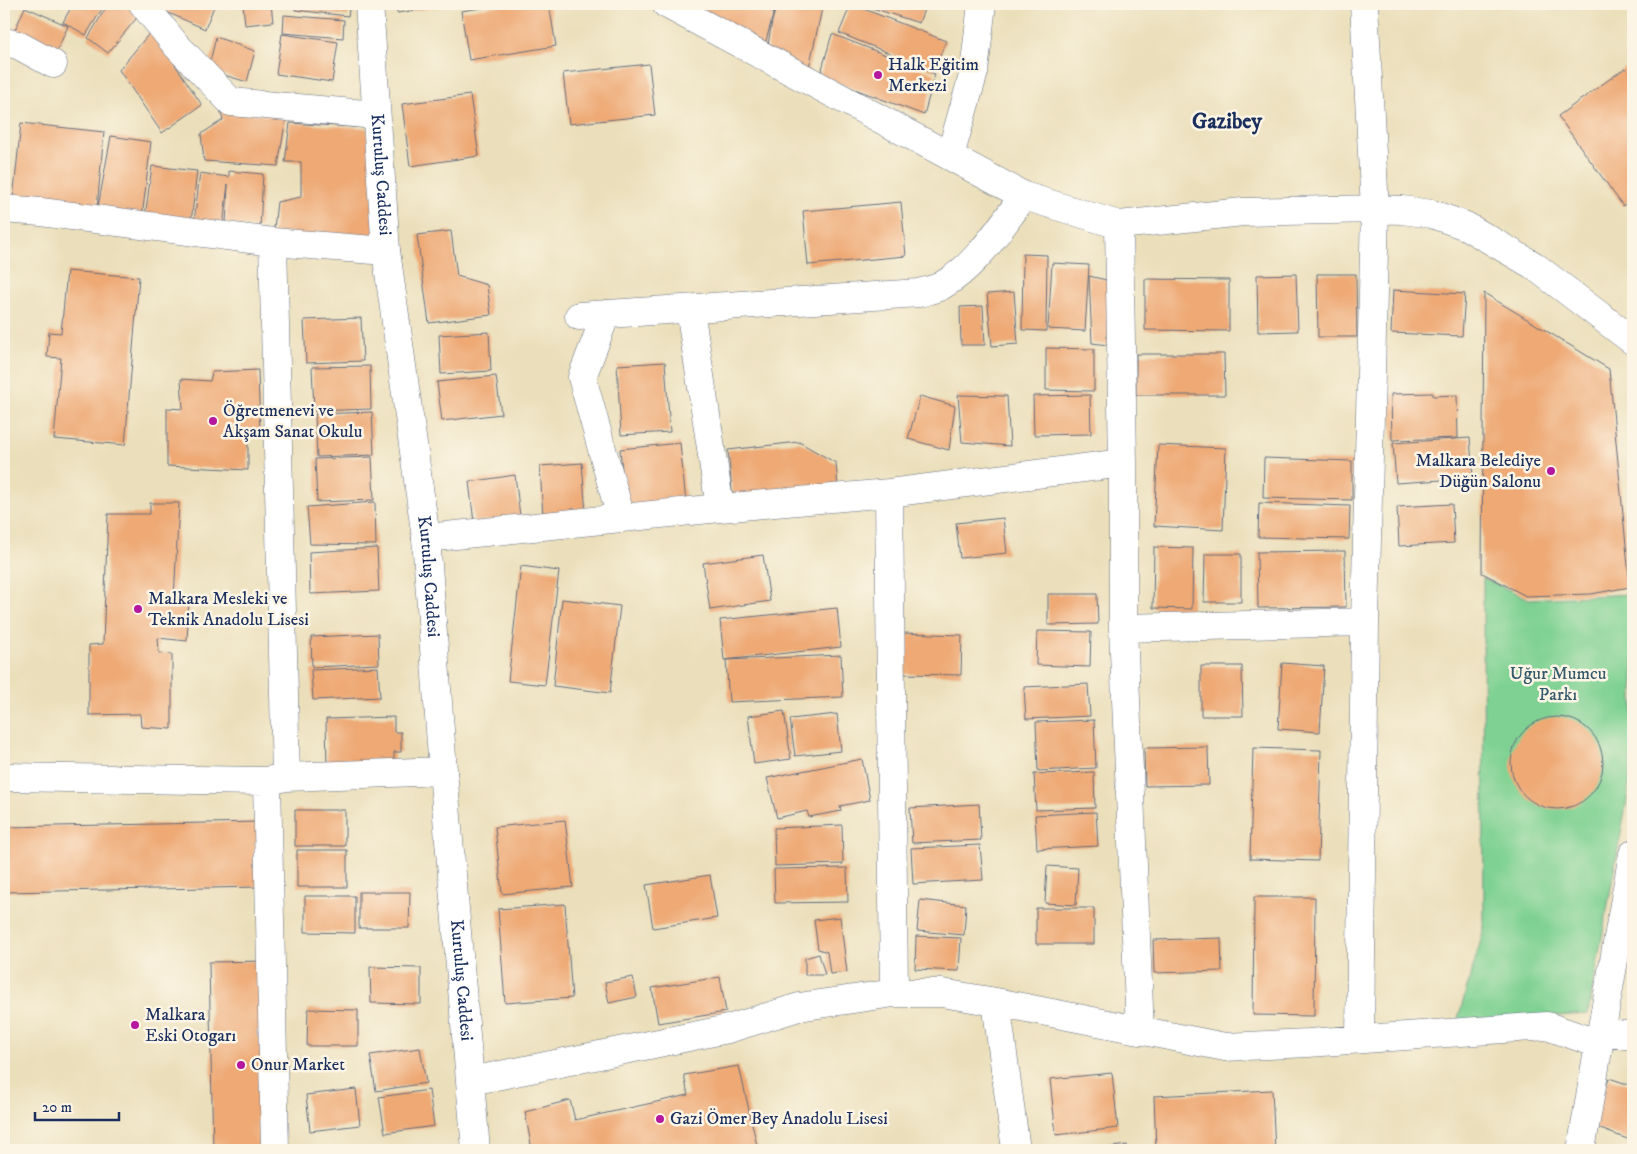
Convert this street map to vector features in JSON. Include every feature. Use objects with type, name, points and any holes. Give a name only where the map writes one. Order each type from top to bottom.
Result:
[{"type":"street","points":[[143,4],[176,45],[231,102],[376,115]]},
{"type":"street","name":"Kurtuluş Caddesi","points":[[369,4],[386,251],[426,538],[443,771],[476,1150]]},
{"type":"street","points":[[950,156],[974,72],[982,4]]},
{"type":"street","points":[[1360,1039],[1365,622],[1375,209],[1364,4]]},
{"type":"street","points":[[675,6],[1024,196],[1118,225],[1243,212],[1375,209],[1432,214],[1466,226],[1534,266],[1633,341]]},
{"type":"street","points":[[4,42],[18,45],[53,64]]},
{"type":"street","points":[[621,518],[582,378],[592,315],[919,293],[940,286],[961,273],[979,254],[1024,196]]},
{"type":"street","points":[[4,209],[42,212],[272,242],[386,251]]},
{"type":"street","points":[[1118,225],[1123,463],[1123,628],[1140,1031]]},
{"type":"street","points":[[272,242],[277,779],[275,1150]]},
{"type":"street","points":[[690,309],[720,508]]},
{"type":"street","points":[[426,538],[889,493],[1123,463]]},
{"type":"street","points":[[889,493],[894,993]]},
{"type":"street","points":[[1123,628],[1365,622]]},
{"type":"street","points":[[4,777],[277,779],[443,771]]},
{"type":"street","points":[[1581,1150],[1633,854]]},
{"type":"street","points":[[471,1080],[728,1028],[799,1007],[894,993],[942,993],[1225,1047],[1547,1026],[1600,1038],[1633,1036]]},
{"type":"street","points":[[996,1002],[1016,1150]]},
{"type":"green space","name":"Uğur Mumcu Parkı","points":[[1483,578],[1529,599],[1633,594],[1633,737],[1628,794],[1588,1014],[1457,1022],[1484,930]]},
{"type":"building","points":[[73,4],[105,4],[86,35],[63,22]]},
{"type":"building","points":[[108,4],[128,4],[140,14],[108,53],[88,38]]},
{"type":"building","points":[[157,4],[215,4],[205,29],[155,7]]},
{"type":"building","points":[[243,4],[271,4],[273,22],[245,25]]},
{"type":"building","points":[[296,4],[350,4],[348,16],[295,10]]},
{"type":"building","points":[[396,4],[451,4],[451,5],[397,13]]},
{"type":"building","points":[[508,4],[549,4],[556,46],[469,60],[461,11]]},
{"type":"building","points":[[696,4],[776,4],[764,48],[694,13]]},
{"type":"building","points":[[777,4],[823,4],[808,72],[767,51]]},
{"type":"building","points":[[851,4],[946,41],[934,71],[839,33]]},
{"type":"building","points":[[860,4],[926,4],[919,23]]},
{"type":"building","points":[[25,7],[68,26],[54,58],[11,39]]},
{"type":"building","points":[[284,15],[344,20],[343,38],[283,33]]},
{"type":"building","points":[[152,30],[202,105],[162,133],[119,70]]},
{"type":"building","points":[[282,34],[338,42],[332,82],[276,74]]},
{"type":"building","name":"Halk Eğitim Merkezi","points":[[832,34],[935,74],[924,115],[820,76]]},
{"type":"building","points":[[216,37],[255,51],[247,82],[208,70]]},
{"type":"building","points":[[649,64],[655,115],[569,124],[563,73]]},
{"type":"building","points":[[1625,68],[1633,79],[1633,198],[1623,206],[1558,116]]},
{"type":"building","points":[[470,95],[479,156],[410,166],[402,104]]},
{"type":"building","points":[[220,110],[286,118],[278,166],[204,161],[201,134],[223,120]]},
{"type":"building","points":[[21,123],[104,132],[97,209],[13,200]]},
{"type":"building","points":[[290,123],[367,128],[378,238],[273,237],[277,202],[301,197],[301,162],[285,162]]},
{"type":"building","points":[[111,136],[151,142],[142,218],[97,213]]},
{"type":"building","points":[[152,166],[197,171],[191,223],[145,217]]},
{"type":"building","points":[[229,171],[263,174],[260,228],[226,225],[228,184],[223,226],[194,222],[200,173],[229,177]]},
{"type":"building","points":[[901,202],[906,256],[808,265],[803,211]]},
{"type":"building","points":[[451,231],[457,276],[487,285],[491,315],[429,323],[417,235]]},
{"type":"building","points":[[1023,254],[1047,255],[1046,331],[1022,330]]},
{"type":"building","points":[[1052,263],[1089,265],[1085,331],[1048,329]]},
{"type":"building","points":[[67,271],[139,277],[125,445],[54,439],[61,358],[47,357],[49,332],[61,333]]},
{"type":"building","points":[[1296,274],[1298,331],[1258,332],[1257,275]]},
{"type":"building","points":[[1317,274],[1356,274],[1357,337],[1318,337]]},
{"type":"building","points":[[1089,276],[1115,282],[1116,346],[1092,343]]},
{"type":"building","points":[[1145,279],[1229,280],[1229,331],[1145,330]]},
{"type":"building","points":[[1393,290],[1465,294],[1462,336],[1391,333]]},
{"type":"building","points":[[1014,292],[1018,344],[992,346],[987,294]]},
{"type":"building","name":"Malkara Belediye Düğün Salonu","points":[[1484,293],[1609,369],[1630,587],[1591,594],[1526,596],[1482,573]]},
{"type":"building","points":[[983,306],[985,345],[961,345],[960,307]]},
{"type":"building","points":[[361,318],[363,361],[306,363],[304,320]]},
{"type":"building","points":[[489,332],[491,371],[441,374],[439,335]]},
{"type":"building","points":[[1046,348],[1094,349],[1094,391],[1046,390]]},
{"type":"building","points":[[1136,354],[1224,354],[1225,395],[1136,395]]},
{"type":"building","points":[[665,362],[670,432],[621,435],[617,365]]},
{"type":"building","points":[[370,366],[371,409],[314,411],[312,367]]},
{"type":"building","name":"Öğretmenevi ve Akşam Sanat Okulu","points":[[258,370],[260,433],[248,434],[248,470],[167,466],[167,408],[183,409],[181,379],[210,381],[212,372]]},
{"type":"building","points":[[496,376],[501,414],[442,421],[437,382]]},
{"type":"building","points":[[1433,393],[1433,396],[1457,395],[1458,438],[1392,440],[1391,394]]},
{"type":"building","points":[[958,395],[1007,396],[1010,446],[962,442]]},
{"type":"building","points":[[1090,395],[1091,434],[1034,435],[1033,396]]},
{"type":"building","points":[[920,396],[955,406],[949,450],[908,439]]},
{"type":"building","points":[[372,412],[374,455],[317,457],[315,414]]},
{"type":"building","points":[[1470,438],[1473,478],[1396,483],[1393,443]]},
{"type":"building","points":[[799,442],[836,463],[838,489],[733,500],[728,450]]},
{"type":"building","points":[[680,443],[686,503],[626,509],[620,449]]},
{"type":"building","points":[[1158,445],[1226,448],[1223,530],[1154,526]]},
{"type":"building","points":[[372,457],[374,500],[317,502],[315,459]]},
{"type":"building","points":[[1264,458],[1352,461],[1352,500],[1263,498]]},
{"type":"building","points":[[582,463],[586,514],[543,518],[540,466]]},
{"type":"building","points":[[515,475],[520,516],[474,522],[469,482]]},
{"type":"building","points":[[375,502],[376,545],[310,544],[307,507]]},
{"type":"building","points":[[150,503],[179,503],[174,599],[189,599],[187,641],[158,638],[159,653],[172,654],[172,729],[141,727],[140,714],[89,715],[89,645],[103,644],[108,514],[150,514]]},
{"type":"building","points":[[1259,503],[1350,506],[1349,539],[1258,537]]},
{"type":"building","points":[[1452,504],[1454,543],[1399,546],[1397,507]]},
{"type":"building","points":[[1003,518],[1007,553],[960,558],[956,523]]},
{"type":"building","points":[[1154,547],[1193,548],[1192,609],[1153,608]]},
{"type":"building","points":[[377,548],[379,591],[310,594],[309,552]]},
{"type":"building","points":[[1345,551],[1346,607],[1258,608],[1257,552]]},
{"type":"building","points":[[1205,554],[1241,554],[1241,602],[1204,602]]},
{"type":"building","points":[[763,555],[770,601],[710,610],[703,563]]},
{"type":"building","points":[[521,566],[559,571],[545,685],[508,681]]},
{"type":"building","points":[[1048,594],[1097,594],[1098,624],[1048,625]]},
{"type":"building","points":[[562,599],[620,606],[610,693],[553,686]]},
{"type":"building","points":[[837,608],[841,647],[724,660],[720,620]]},
{"type":"building","points":[[1037,631],[1091,632],[1090,667],[1036,665]]},
{"type":"building","points":[[903,633],[962,635],[961,675],[902,674]]},
{"type":"building","points":[[378,634],[379,664],[312,667],[311,637]]},
{"type":"building","points":[[841,655],[843,697],[729,702],[726,660]]},
{"type":"building","points":[[1282,663],[1324,666],[1320,732],[1278,729]]},
{"type":"building","points":[[1201,666],[1242,666],[1243,716],[1201,716]]},
{"type":"building","points":[[378,667],[380,697],[313,700],[311,670]]},
{"type":"building","points":[[1088,684],[1090,716],[1026,719],[1024,687]]},
{"type":"building","points":[[784,711],[791,759],[754,764],[748,716]]},
{"type":"building","points":[[837,714],[841,751],[795,756],[790,719]]},
{"type":"building","points":[[394,717],[394,732],[401,732],[401,752],[394,752],[394,767],[327,768],[326,719]]},
{"type":"building","points":[[1557,717],[1574,721],[1589,731],[1599,746],[1603,763],[1599,780],[1589,795],[1574,805],[1557,809],[1540,805],[1525,795],[1515,780],[1511,763],[1515,746],[1525,731],[1540,721]]},
{"type":"building","points":[[1094,720],[1096,768],[1038,771],[1036,722]]},
{"type":"building","points":[[1208,747],[1209,785],[1145,786],[1144,748]]},
{"type":"building","points":[[1253,748],[1321,750],[1318,861],[1250,859]]},
{"type":"building","points":[[862,759],[870,800],[840,806],[841,811],[809,817],[807,811],[777,818],[767,778]]},
{"type":"building","points":[[1094,772],[1095,808],[1036,810],[1034,774]]},
{"type":"building","points":[[979,804],[981,840],[912,843],[910,808]]},
{"type":"building","points":[[295,810],[345,810],[345,846],[295,846]]},
{"type":"building","points":[[1096,812],[1098,846],[1037,849],[1035,815]]},
{"type":"building","points":[[565,820],[573,887],[502,894],[495,827]]},
{"type":"building","points":[[258,822],[260,887],[4,892],[4,827]]},
{"type":"building","points":[[842,825],[843,864],[775,866],[774,828]]},
{"type":"building","points":[[980,845],[983,880],[913,884],[911,848]]},
{"type":"building","points":[[297,850],[347,850],[347,887],[297,887]]},
{"type":"building","points":[[1047,866],[1078,868],[1076,905],[1045,903]]},
{"type":"building","points":[[847,868],[848,902],[775,903],[774,869]]},
{"type":"building","points":[[710,875],[717,918],[653,928],[646,885]]},
{"type":"building","points":[[359,892],[410,892],[409,928],[359,928]]},
{"type":"building","points":[[305,896],[355,896],[355,933],[305,932]]},
{"type":"building","points":[[1254,897],[1315,897],[1314,1016],[1253,1015]]},
{"type":"building","points":[[920,900],[966,905],[964,935],[917,931]]},
{"type":"building","points":[[565,904],[572,998],[505,1003],[498,909]]},
{"type":"building","points":[[1036,908],[1094,908],[1094,944],[1036,944]]},
{"type":"building","points":[[840,917],[847,972],[830,974],[827,952],[818,949],[814,920]]},
{"type":"building","points":[[916,936],[961,938],[959,971],[915,969]]},
{"type":"building","points":[[1221,938],[1222,971],[1154,973],[1153,940]]},
{"type":"building","points":[[819,954],[825,975],[805,975],[805,958]]},
{"type":"building","points":[[269,961],[273,1150],[213,1150],[209,962]]},
{"type":"building","points":[[370,967],[421,968],[421,1004],[371,1003]]},
{"type":"building","points":[[633,977],[637,997],[609,1003],[605,982]]},
{"type":"building","points":[[720,977],[726,1012],[658,1023],[652,988]]},
{"type":"building","points":[[308,1009],[358,1010],[358,1046],[307,1046]]},
{"type":"building","points":[[420,1048],[426,1083],[376,1091],[370,1055]]},
{"type":"building","points":[[739,1066],[758,1150],[532,1150],[525,1112],[570,1100],[575,1120],[688,1095],[684,1075]]},
{"type":"building","points":[[1112,1073],[1118,1128],[1056,1135],[1050,1079]]},
{"type":"building","points":[[1609,1078],[1633,1086],[1633,1141],[1592,1126]]},
{"type":"building","points":[[356,1089],[360,1125],[310,1131],[306,1095]]},
{"type":"building","points":[[429,1090],[434,1126],[385,1133],[379,1097]]},
{"type":"building","points":[[1272,1090],[1275,1150],[1156,1150],[1154,1096]]},
{"type":"building","points":[[1127,1145],[1128,1150],[1098,1150],[1098,1149]]},
{"type":"place","name":"Halk Eğitim Merkezi","points":[[878,75]]},
{"type":"place","name":"Öğretmenevi ve Akşam Sanat Okulu","points":[[213,421]]},
{"type":"place","name":"Malkara Belediye Düğün Salonu","points":[[1551,471]]},
{"type":"place","name":"Malkara Mesleki ve Teknik Anadolu Lisesi","points":[[138,609]]},
{"type":"place","name":"Malkara Eski Otogarı","points":[[135,1025]]},
{"type":"place","name":"Onur Market","points":[[241,1065]]},
{"type":"place","name":"Gazi Ömer Bey Anadolu Lisesi","points":[[660,1119]]},
{"type":"district","name":"Gazibey","points":[[1227,121]]}]
